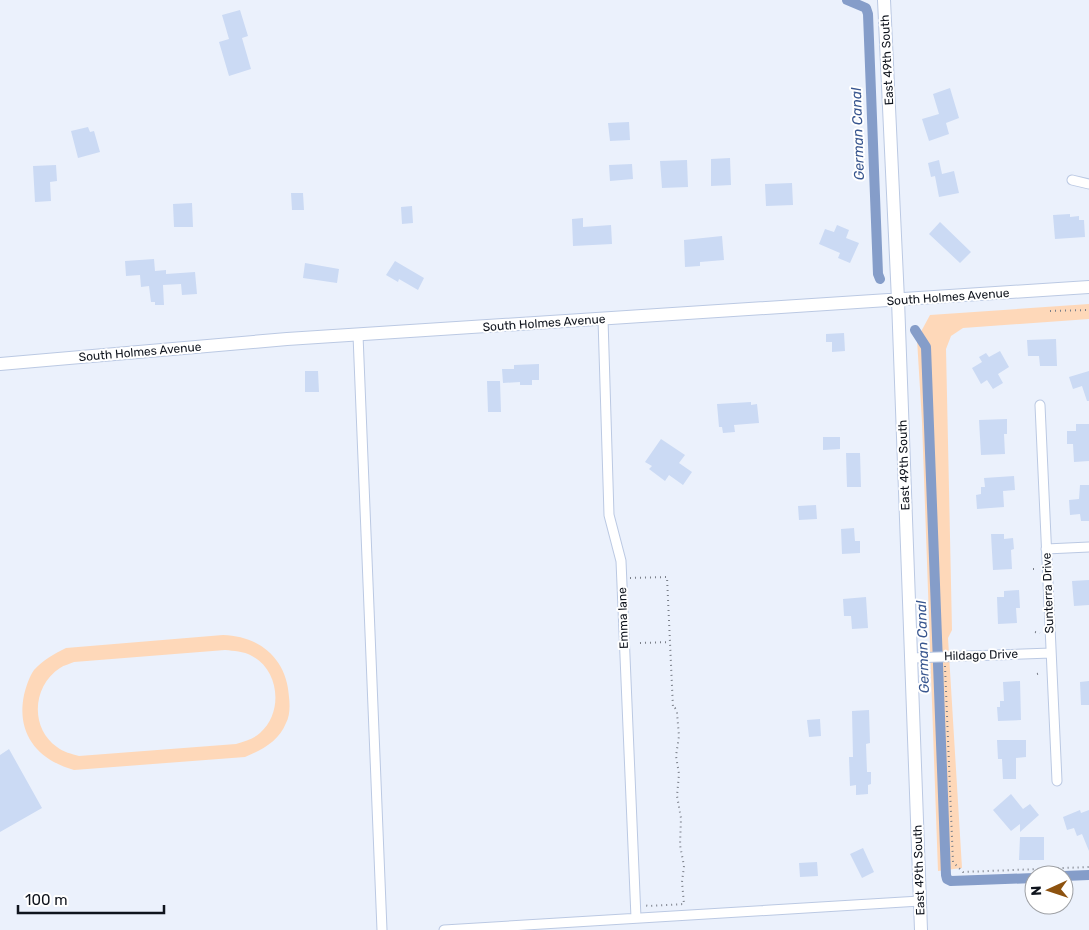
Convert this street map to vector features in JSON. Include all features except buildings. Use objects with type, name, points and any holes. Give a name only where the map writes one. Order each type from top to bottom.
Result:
[{"type":"street","name":"East 49th South","points":[[884,0],[898,300],[921,930]]},
{"type":"street","points":[[1072,180],[1089,184]]},
{"type":"street","name":"South Holmes Avenue","points":[[0,364],[358,335],[1089,288]]},
{"type":"street","name":"Emma lane","points":[[602,319],[609,515],[621,560],[636,918]]},
{"type":"street","points":[[358,335],[382,930]]},
{"type":"street","name":"Sunterra Drive","points":[[1040,405],[1057,781]]},
{"type":"street","points":[[1046,549],[1089,547]]},
{"type":"street","name":"Hildago Drive","points":[[911,658],[1051,653]]},
{"type":"street","points":[[444,930],[920,901]]},
{"type":"path","points":[[1050,311],[1089,310]]},
{"type":"path","points":[[1033,569],[1038,569]]},
{"type":"path","points":[[627,578],[667,577],[673,708],[675,708],[677,713],[679,736],[676,756],[679,774],[677,796],[681,818],[680,846],[684,866],[682,882],[684,904],[644,905]]},
{"type":"path","points":[[1036,632],[1040,633]]},
{"type":"path","points":[[640,643],[670,642]]},
{"type":"path","points":[[945,656],[953,862],[963,872],[1089,867]]},
{"type":"shaded area","points":[[1089,304],[1089,319],[963,328],[951,336],[946,349],[952,630],[948,638],[962,868],[938,871],[922,422],[917,339],[930,315]]},
{"type":"shaded area","points":[[223,635],[249,640],[269,652],[283,671],[289,700],[287,720],[283,729],[274,740],[264,748],[245,757],[74,770],[61,766],[50,760],[32,743],[23,722],[22,709],[24,695],[34,670],[41,663],[66,648]],"holes":[[[225,650],[242,652],[252,656],[261,662],[273,681],[275,692],[273,714],[268,724],[258,735],[252,738],[236,744],[79,756],[59,749],[48,739],[42,729],[38,707],[40,696],[44,685],[63,666],[74,662]]]},
{"type":"waterway","name":"German Canal","points":[[847,0],[866,8],[868,14],[878,274],[880,279]]},
{"type":"waterway","name":"German Canal","points":[[915,330],[926,347],[946,875],[947,879],[951,881],[1024,878]]},
{"type":"waterway","name":"German Canal","points":[[1074,876],[1089,875]]}]
